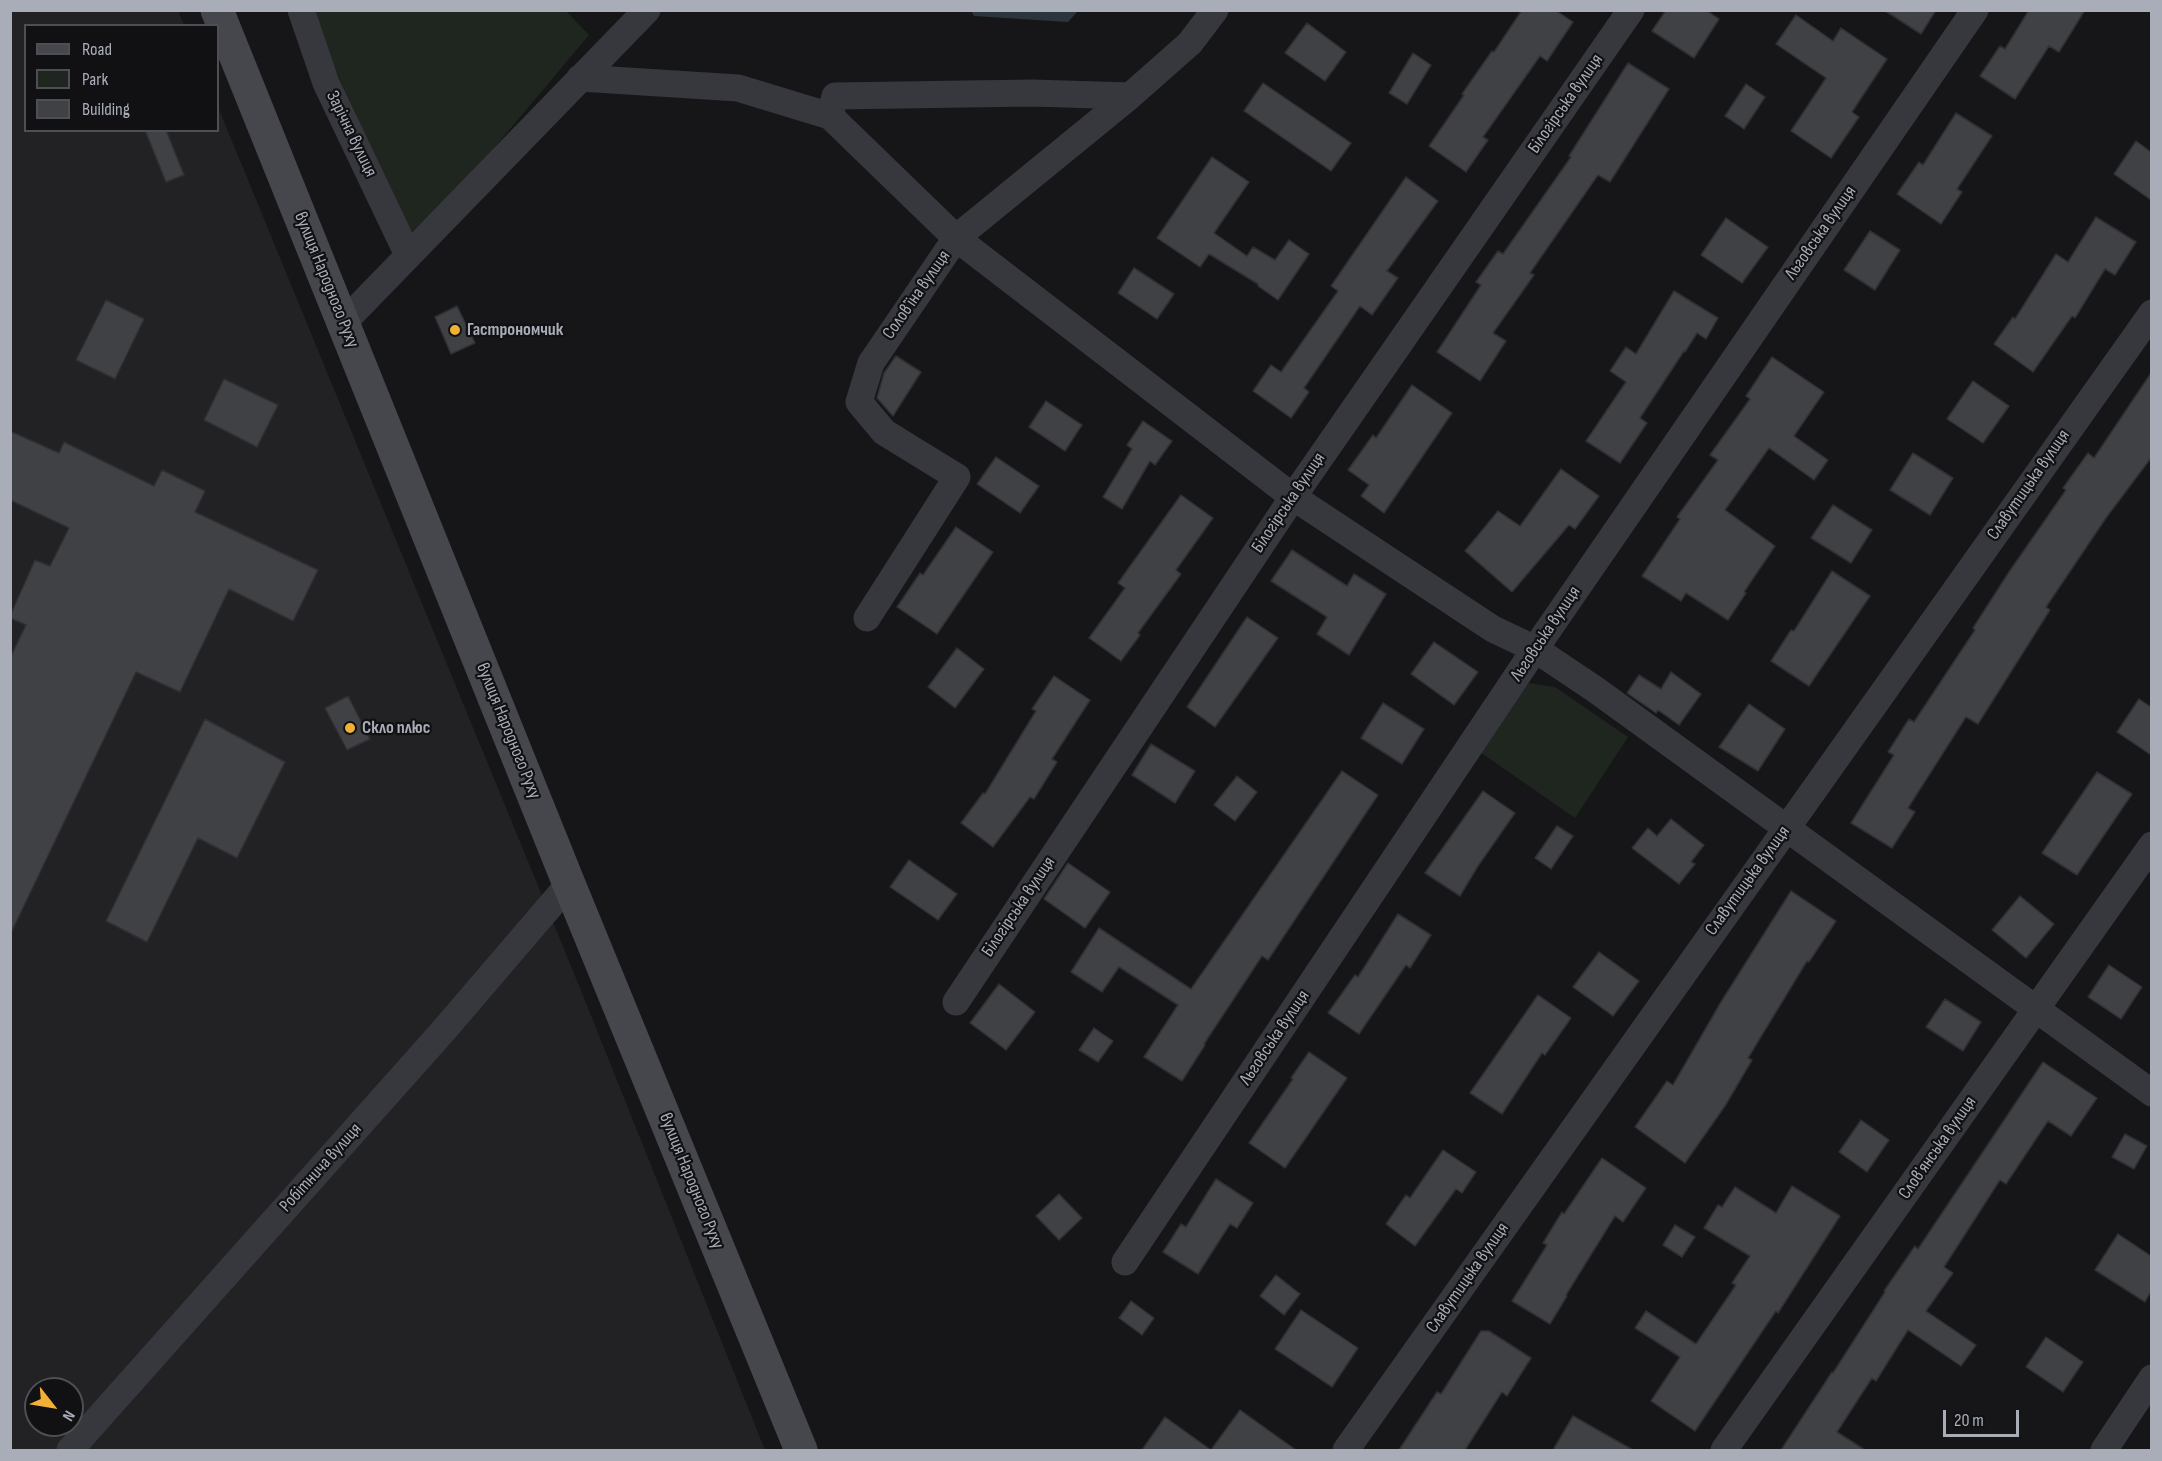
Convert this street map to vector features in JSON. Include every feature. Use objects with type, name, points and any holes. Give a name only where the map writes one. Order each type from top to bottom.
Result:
[{"type":"main road","name":"вулиця Народного Руху","points":[[217,10],[569,884],[801,1450]]},
{"type":"street","name":"Зарічна вулиця","points":[[301,10],[326,84],[408,255]]},
{"type":"street","points":[[343,323],[647,10]]},
{"type":"street","name":"Соловʼїна вулиця","points":[[867,618],[957,477],[884,432],[859,402],[871,363],[956,238],[1130,96],[1190,43],[1215,10]]},
{"type":"street","name":"Білогірська вулиця","points":[[956,1002],[1293,497],[1631,10]]},
{"type":"street","name":"Льговська вулиця","points":[[1125,1262],[1535,649],[1974,10]]},
{"type":"street","points":[[580,78],[738,88],[830,116],[956,238],[1293,497],[1493,629],[1535,649],[1596,690],[2151,1093]]},
{"type":"street","points":[[830,116],[835,96],[1032,93],[1130,96]]},
{"type":"street","name":"Славутицька вулиця","points":[[1346,1450],[2151,313]]},
{"type":"street","name":"Словʼянська вулиця","points":[[1724,1450],[2151,845]]},
{"type":"street","name":"Робітнича вулиця","points":[[70,1450],[444,1030],[569,884]]},
{"type":"street","points":[[2104,1450],[2151,1378]]},
{"type":"shaded area","points":[[10,11],[178,11],[184,24],[24,24],[24,132],[219,132],[219,109],[578,983],[765,1450],[11,1450]]},
{"type":"shaded area","points":[[971,11],[1078,11],[1068,22],[974,16]]},
{"type":"green space","points":[[312,11],[566,11],[589,35],[453,197],[408,235]]},
{"type":"green space","points":[[1529,683],[1555,687],[1628,737],[1575,818],[1477,750],[1502,711]]},
{"type":"building","points":[[1522,10],[1555,10],[1573,22],[1547,61],[1540,56],[1483,137],[1488,140],[1466,172],[1429,146],[1464,95],[1462,94]]},
{"type":"building","points":[[1666,10],[1706,10],[1719,19],[1694,58],[1652,31]]},
{"type":"building","points":[[1884,10],[1936,10],[1921,34]]},
{"type":"building","points":[[2029,10],[2085,10],[2059,52],[2049,46],[2015,99],[1980,76],[2000,46],[2005,49]]},
{"type":"building","points":[[1796,15],[1833,41],[1841,28],[1887,59],[1852,112],[1859,117],[1831,158],[1791,131],[1826,78],[1776,44]]},
{"type":"building","points":[[1307,23],[1346,52],[1325,81],[1285,53]]},
{"type":"building","points":[[1413,53],[1431,65],[1407,104],[1389,93]]},
{"type":"building","points":[[1628,63],[1669,89],[1610,182],[1598,175],[1530,273],[1534,275],[1493,333],[1506,341],[1480,381],[1437,352],[1481,285],[1476,282],[1498,251],[1503,254],[1571,157],[1569,156]]},
{"type":"building","points":[[1263,83],[1351,143],[1331,171],[1244,111]]},
{"type":"building","points":[[1746,84],[1765,97],[1744,129],[1725,116]]},
{"type":"building","points":[[1956,113],[1992,136],[1957,189],[1962,192],[1941,224],[1897,194],[1919,162],[1923,165]]},
{"type":"building","points":[[146,132],[167,132],[184,175],[166,182]]},
{"type":"building","points":[[2136,141],[2151,152],[2151,200],[2114,174]]},
{"type":"building","points":[[1212,157],[1249,182],[1214,233],[1247,256],[1253,247],[1275,260],[1289,240],[1309,254],[1278,300],[1258,284],[1209,254],[1200,267],[1157,238]]},
{"type":"building","points":[[1406,177],[1438,201],[1387,271],[1398,278],[1372,315],[1360,306],[1304,388],[1309,392],[1291,418],[1253,391],[1271,365],[1281,372],[1338,291],[1331,286]]},
{"type":"building","points":[[2096,217],[2136,242],[2115,275],[2105,269],[2075,318],[2072,316],[2033,372],[1994,344],[2013,317],[2015,319],[2056,254],[2068,262]]},
{"type":"building","points":[[1726,218],[1768,247],[1742,283],[1701,255]]},
{"type":"building","points":[[1870,231],[1900,250],[1875,290],[1844,270]]},
{"type":"building","points":[[1134,268],[1174,294],[1157,319],[1118,293]]},
{"type":"building","points":[[1674,291],[1718,318],[1706,339],[1697,333],[1684,351],[1640,418],[1647,423],[1620,463],[1586,441],[1626,382],[1610,371],[1626,347],[1636,354]]},
{"type":"building","points":[[106,300],[144,319],[115,379],[76,360]]},
{"type":"building","name":"Гастрономчик","points":[[457,306],[475,343],[451,354],[435,317]]},
{"type":"building","points":[[896,356],[921,372],[893,416],[877,398],[884,373]]},
{"type":"building","points":[[1772,357],[1824,392],[1794,436],[1828,460],[1814,480],[1769,448],[1725,510],[1775,546],[1728,620],[1686,593],[1681,601],[1642,576],[1680,519],[1677,517],[1718,460],[1710,455],[1750,399],[1746,396]]},
{"type":"building","points":[[2151,373],[2151,458],[2106,518],[2046,607],[2050,610],[1978,724],[1966,717],[1908,808],[1915,812],[1892,848],[1851,823],[1894,755],[1888,752],[1909,719],[1914,722],[1975,630],[1973,628],[2009,572],[2066,490],[2063,488],[2088,453],[2094,458]]},
{"type":"building","points":[[224,379],[278,405],[257,447],[204,420]]},
{"type":"building","points":[[1973,381],[2009,406],[1983,443],[1947,419]]},
{"type":"building","points":[[1412,385],[1452,413],[1384,513],[1361,496],[1369,485],[1348,470],[1373,435],[1376,438]]},
{"type":"building","points":[[1046,401],[1082,425],[1065,451],[1029,427]]},
{"type":"building","points":[[1143,421],[1172,441],[1155,465],[1150,461],[1122,509],[1103,497],[1132,449],[1127,445]]},
{"type":"building","points":[[10,431],[59,453],[64,442],[154,486],[162,470],[205,491],[195,512],[318,570],[293,621],[229,589],[180,692],[136,672],[10,935],[10,658],[26,625],[10,616],[35,560],[50,566],[69,528],[10,500]]},
{"type":"building","points":[[1913,453],[1953,478],[1930,515],[1890,490]]},
{"type":"building","points":[[996,457],[1039,486],[1020,513],[977,484]]},
{"type":"building","points":[[1561,469],[1599,496],[1575,529],[1569,525],[1512,592],[1465,551],[1498,511],[1520,526]]},
{"type":"building","points":[[1181,495],[1213,518],[1176,570],[1181,574],[1138,633],[1140,635],[1121,661],[1089,638],[1125,588],[1118,583]]},
{"type":"building","points":[[1833,505],[1872,530],[1851,563],[1811,538]]},
{"type":"building","points":[[956,527],[993,552],[937,634],[897,607],[920,573],[923,575]]},
{"type":"building","points":[[1292,550],[1347,586],[1354,574],[1386,594],[1349,655],[1317,634],[1327,617],[1271,581]]},
{"type":"building","points":[[1832,571],[1870,596],[1809,686],[1771,661],[1791,630],[1794,631]]},
{"type":"building","points":[[1247,617],[1278,638],[1215,727],[1187,707]]},
{"type":"building","points":[[1434,642],[1478,672],[1454,705],[1411,674]]},
{"type":"building","points":[[957,648],[984,669],[955,708],[928,687]]},
{"type":"building","points":[[1671,672],[1701,694],[1679,725],[1658,710],[1656,713],[1627,693],[1639,675],[1661,689]]},
{"type":"building","points":[[1054,676],[1090,700],[1052,759],[1057,762],[1034,799],[1030,797],[993,847],[961,823],[983,793],[985,794],[1036,711],[1032,709]]},
{"type":"building","name":"Скло плюс","points":[[348,696],[370,739],[347,750],[325,708]]},
{"type":"building","points":[[2139,699],[2151,707],[2151,755],[2117,732]]},
{"type":"building","points":[[1383,703],[1424,729],[1402,764],[1361,738]]},
{"type":"building","points":[[1749,704],[1785,729],[1758,771],[1719,747]]},
{"type":"building","points":[[205,719],[285,762],[237,858],[198,838],[147,942],[106,921]]},
{"type":"building","points":[[1151,744],[1195,771],[1175,803],[1132,775]]},
{"type":"building","points":[[1342,771],[1378,795],[1268,960],[1262,956],[1182,1081],[1144,1057],[1178,1005],[1119,967],[1102,992],[1071,972],[1099,928],[1191,989]]},
{"type":"building","points":[[2097,772],[2132,794],[2077,875],[2042,853]]},
{"type":"building","points":[[1237,776],[1257,792],[1235,821],[1214,805]]},
{"type":"building","points":[[1483,791],[1515,813],[1460,896],[1425,873]]},
{"type":"building","points":[[1671,819],[1704,845],[1691,862],[1695,864],[1679,884],[1632,848],[1648,828],[1657,836]]},
{"type":"building","points":[[1557,826],[1573,836],[1551,869],[1535,858]]},
{"type":"building","points":[[909,860],[957,894],[938,920],[890,887]]},
{"type":"building","points":[[1068,863],[1110,892],[1085,928],[1044,899]]},
{"type":"building","points":[[1791,891],[1836,921],[1809,962],[1807,961],[1748,1058],[1752,1060],[1725,1106],[1685,1163],[1635,1127],[1667,1081],[1673,1085],[1721,1002]]},
{"type":"building","points":[[2020,896],[2054,924],[2026,958],[1992,930]]},
{"type":"building","points":[[1398,914],[1431,935],[1410,968],[1406,965],[1359,1034],[1328,1013],[1355,975],[1358,977]]},
{"type":"building","points":[[1599,952],[1639,981],[1613,1016],[1573,987]]},
{"type":"building","points":[[2109,965],[2142,987],[2121,1019],[2088,997]]},
{"type":"building","points":[[999,984],[1035,1012],[1006,1050],[970,1023]]},
{"type":"building","points":[[1538,995],[1571,1018],[1545,1055],[1542,1053],[1502,1114],[1470,1093]]},
{"type":"building","points":[[1945,999],[1981,1022],[1963,1051],[1926,1027]]},
{"type":"building","points":[[1094,1028],[1113,1041],[1098,1062],[1079,1050]]},
{"type":"building","points":[[1309,1052],[1347,1078],[1285,1168],[1249,1143]]},
{"type":"building","points":[[2043,1062],[2097,1098],[2071,1136],[2048,1121],[2006,1184],[2000,1180],[1944,1267],[1953,1273],[1926,1311],[1976,1345],[1961,1366],[1908,1330],[1876,1381],[1872,1378],[1837,1432],[1865,1450],[1781,1450],[1884,1291],[1915,1246],[1918,1249]]},
{"type":"building","points":[[1861,1120],[1889,1140],[1867,1172],[1839,1152]]},
{"type":"building","points":[[2125,1134],[2147,1146],[2134,1169],[2112,1157]]},
{"type":"building","points":[[1443,1150],[1476,1172],[1462,1193],[1456,1189],[1415,1246],[1386,1224],[1406,1195],[1410,1198]]},
{"type":"building","points":[[1602,1158],[1646,1188],[1623,1222],[1615,1216],[1550,1324],[1512,1301],[1547,1245],[1543,1243],[1562,1212],[1564,1214]]},
{"type":"building","points":[[1216,1179],[1253,1203],[1237,1228],[1230,1224],[1198,1274],[1163,1252],[1181,1224],[1186,1227]]},
{"type":"building","points":[[1792,1186],[1840,1216],[1778,1313],[1776,1311],[1695,1431],[1651,1401],[1680,1357],[1635,1328],[1646,1311],[1696,1344],[1736,1285],[1732,1283],[1750,1256],[1704,1228],[1718,1205],[1722,1207],[1735,1187],[1776,1213]]},
{"type":"building","points":[[1059,1194],[1082,1218],[1059,1240],[1036,1216]]},
{"type":"building","points":[[1675,1225],[1695,1237],[1682,1257],[1663,1245]]},
{"type":"building","points":[[2118,1234],[2151,1256],[2151,1291],[2145,1302],[2095,1270]]},
{"type":"building","points":[[1276,1275],[1300,1294],[1284,1315],[1260,1296]]},
{"type":"building","points":[[1131,1301],[1154,1318],[1142,1335],[1119,1318]]},
{"type":"building","points":[[1301,1310],[1358,1348],[1332,1387],[1275,1349]]},
{"type":"building","points":[[1481,1331],[1489,1331],[1531,1358],[1507,1396],[1502,1392],[1465,1450],[1399,1450],[1437,1392],[1441,1394]]},
{"type":"building","points":[[2046,1337],[2083,1362],[2063,1392],[2026,1367]]},
{"type":"building","points":[[1240,1410],[1296,1450],[1211,1450]]},
{"type":"building","points":[[1573,1416],[1633,1450],[1553,1450]]},
{"type":"building","points":[[1165,1417],[1211,1450],[1142,1450]]},
{"type":"place","name":"Гастрономчик","points":[[455,330]]},
{"type":"place","name":"Скло плюс","points":[[350,728]]}]
